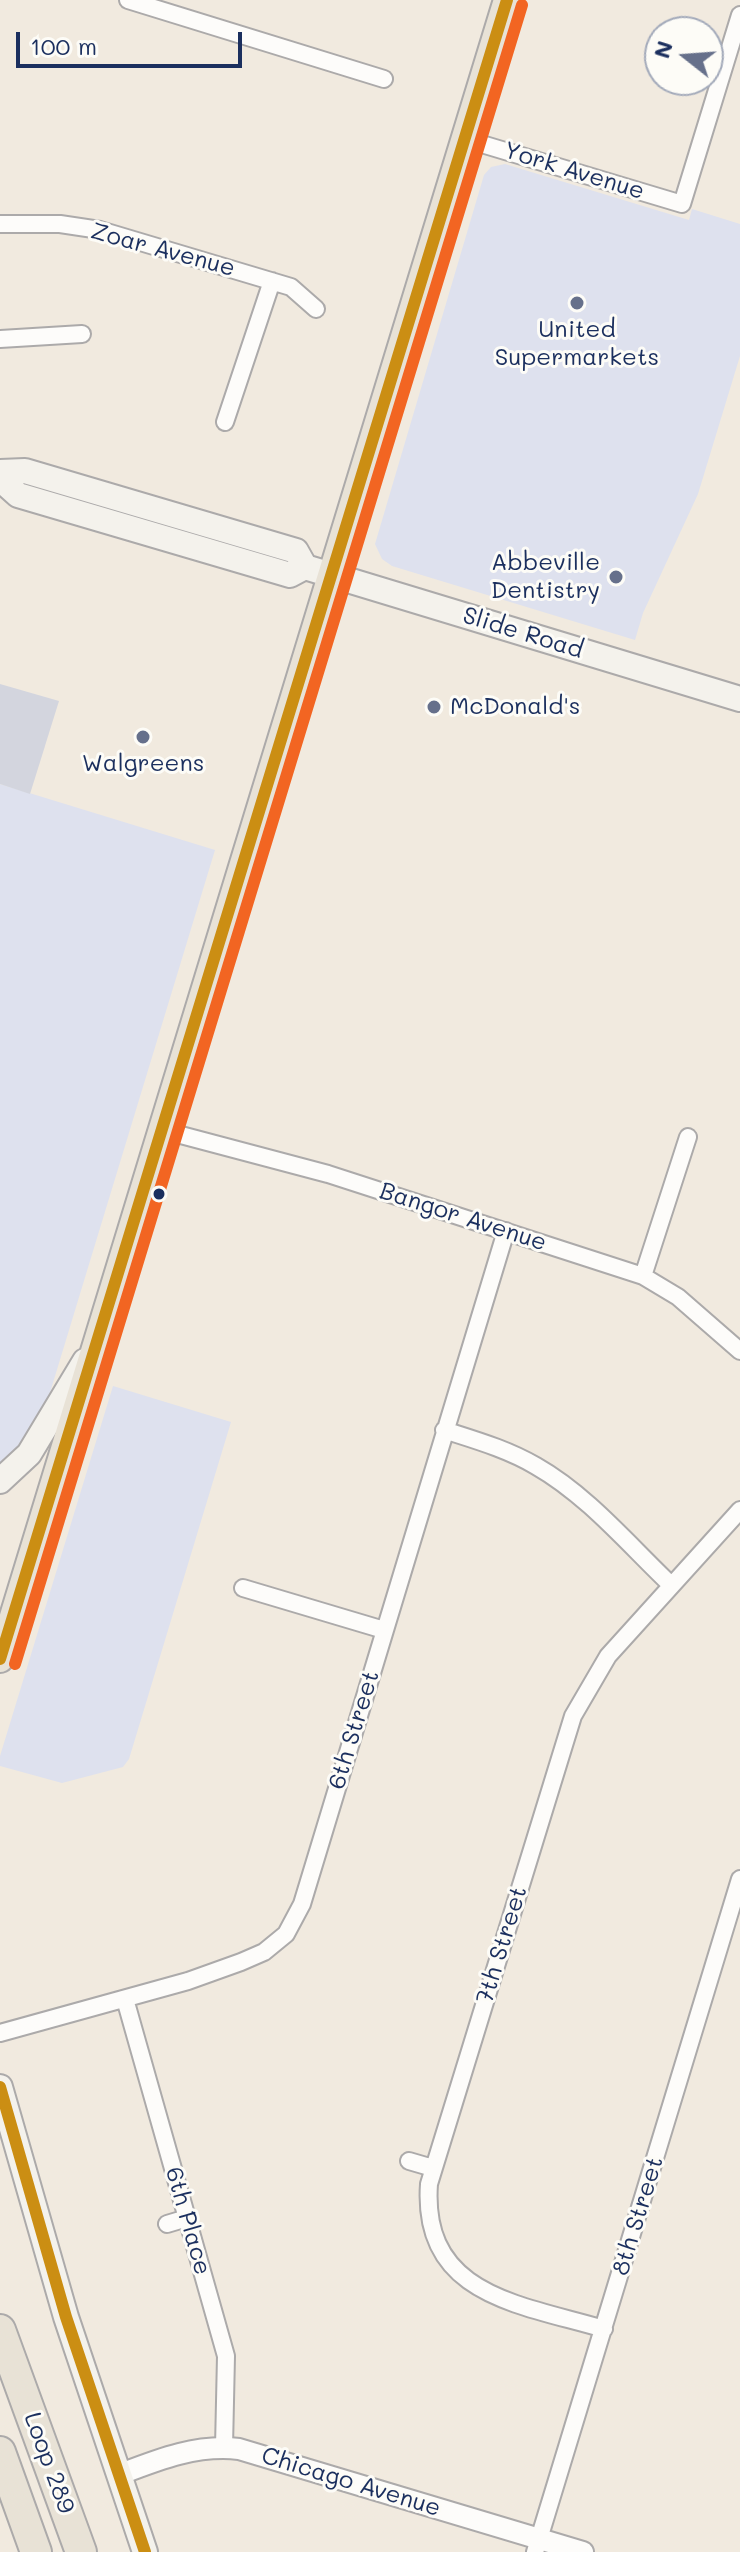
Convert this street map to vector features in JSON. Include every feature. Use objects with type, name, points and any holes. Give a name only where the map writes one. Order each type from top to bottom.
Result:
[{"type":"highway","name":"Loop 289","points":[[0,2330],[81,2552]]},
{"type":"highway","name":"Loop 289","points":[[0,2452],[36,2552]]},
{"type":"main road","points":[[0,1659],[507,0]]},
{"type":"main road","name":"Slide Road","points":[[0,472],[25,471],[243,534],[296,551],[305,567]]},
{"type":"main road","name":"Slide Road","points":[[0,479],[18,495],[290,575],[305,567],[332,574],[738,692]]},
{"type":"main road","points":[[0,1481],[29,1454],[48,1427],[98,1338]]},
{"type":"main road","points":[[0,2087],[25,2178],[145,2552]]},
{"type":"main road","points":[[0,2117],[25,2178]]},
{"type":"street","points":[[128,0],[384,79]]},
{"type":"street","name":"York Avenue","points":[[465,139],[682,204],[740,15]]},
{"type":"street","name":"Zoar Avenue","points":[[0,224],[60,224],[100,230],[291,287],[316,309]]},
{"type":"street","points":[[225,422],[272,281]]},
{"type":"street","points":[[0,339],[82,334]]},
{"type":"street","name":"Bangor Avenue","points":[[162,1130],[328,1174],[643,1276],[678,1297],[740,1351]]},
{"type":"street","points":[[643,1276],[688,1137]]},
{"type":"street","name":"6th Street","points":[[0,2033],[125,1999],[241,1962],[264,1952],[286,1934],[302,1904],[506,1231]]},
{"type":"street","points":[[444,1430],[503,1449],[549,1474],[584,1501],[670,1584]]},
{"type":"street","name":"7th Street","points":[[604,2329],[482,2291],[462,2278],[437,2246],[431,2228],[427,2209],[433,2168],[573,1716],[608,1656],[740,1510]]},
{"type":"street","points":[[243,1588],[384,1630]]},
{"type":"street","name":"8th Street","points":[[537,2545],[740,1879]]},
{"type":"street","name":"6th Place","points":[[125,1999],[226,2356],[224,2447]]},
{"type":"street","points":[[409,2161],[433,2168]]},
{"type":"street","points":[[167,2224],[187,2218]]},
{"type":"street","name":"Chicago Avenue","points":[[118,2475],[177,2454],[224,2447],[257,2453],[537,2545],[583,2552]]},
{"type":"shaded area","points":[[505,164],[689,220],[692,209],[740,224],[740,356],[698,494],[643,613],[635,640],[392,566],[382,559],[375,544],[484,175],[491,167]]},
{"type":"shaded area","points":[[0,684],[59,701],[30,794],[0,784]]},
{"type":"shaded area","points":[[0,784],[215,850],[45,1409],[24,1443],[0,1466]]},
{"type":"shaded area","points":[[113,1386],[231,1422],[129,1759],[123,1767],[62,1783],[0,1766],[0,1756]]},
{"type":"transit line","points":[[0,1659],[507,0]]},
{"type":"transit line","points":[[15,1664],[522,5]]},
{"type":"transit line","points":[[0,2087],[66,2317],[145,2552]]},
{"type":"place","name":"United Supermarkets","points":[[577,303]]},
{"type":"place","name":"Abbeville Dentistry","points":[[616,577]]},
{"type":"place","name":"McDonald's","points":[[434,707]]},
{"type":"place","name":"Walgreens","points":[[143,737]]}]
